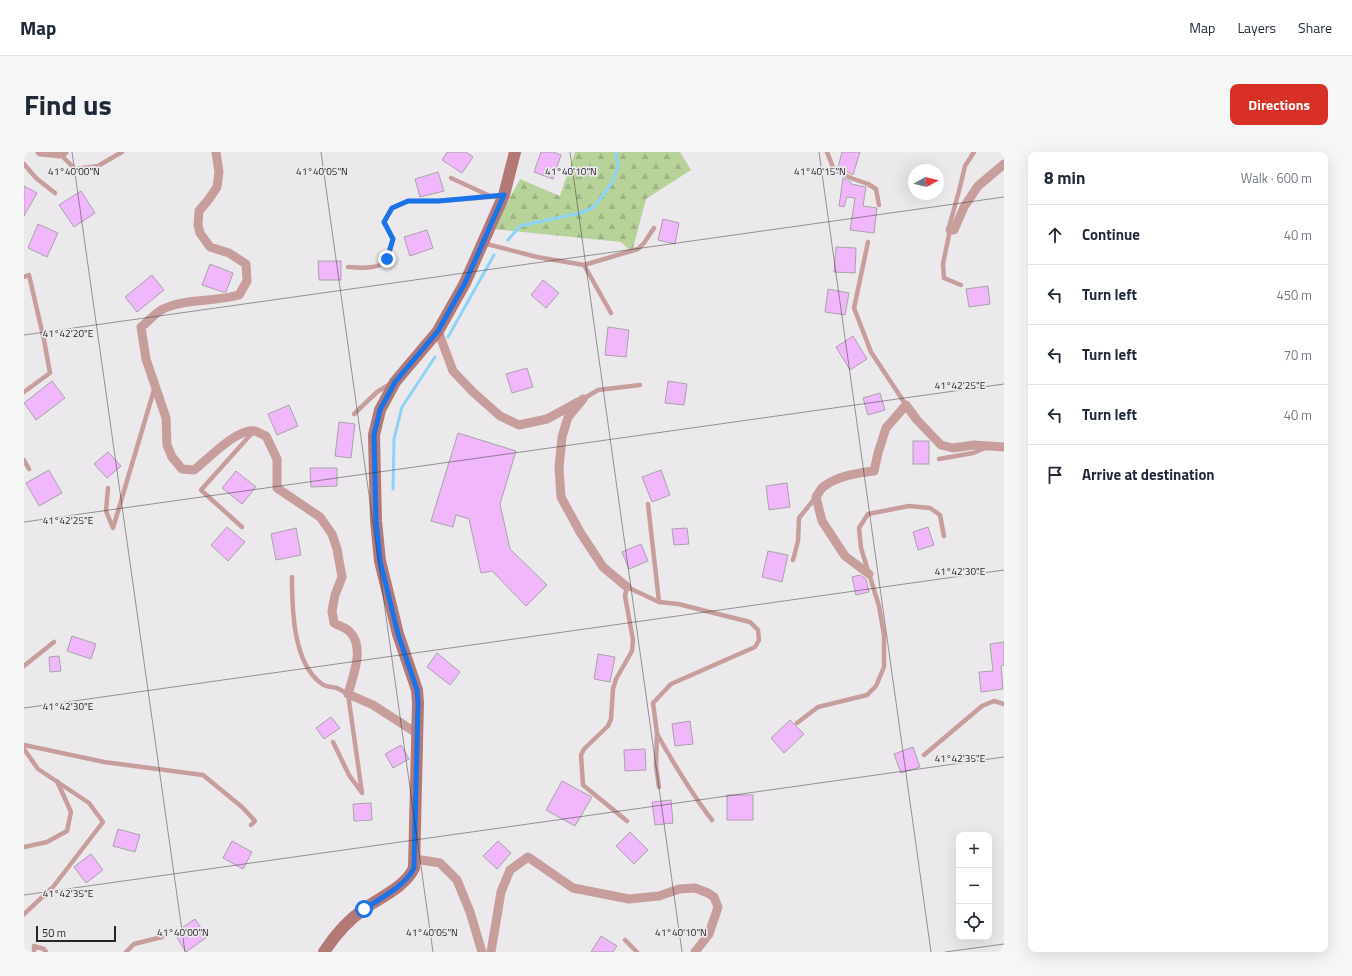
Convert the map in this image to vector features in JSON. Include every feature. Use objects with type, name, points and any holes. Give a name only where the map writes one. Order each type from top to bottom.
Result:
[{"type":"street","points":[[40,152],[62,153]]},
{"type":"street","points":[[216,152],[219,172],[217,187],[199,211],[198,225],[200,233],[210,247],[229,253],[246,264],[247,281],[240,295],[227,299],[187,302],[162,310],[141,327],[146,359],[166,418],[167,445],[172,457],[182,470],[194,470],[225,443],[242,433],[254,430],[266,436],[277,459],[277,488],[320,516],[332,534],[337,549],[342,577],[335,595],[332,611],[334,623],[350,632],[357,645],[355,670],[348,694],[373,705],[418,734]]},
{"type":"street","points":[[324,952],[336,934],[349,921],[401,884],[412,873],[415,859],[414,829],[418,734],[417,690],[398,634],[380,561],[376,521],[374,435],[380,410],[395,382],[438,331],[465,283],[483,243],[498,196],[515,152]]},
{"type":"street","points":[[950,230],[954,230],[964,207],[978,186],[1004,164]]},
{"type":"street","points":[[438,331],[453,371],[473,392],[500,416],[519,425],[547,419],[583,399]]},
{"type":"street","points":[[583,399],[568,417],[562,437],[559,468],[561,497],[580,532],[603,567],[627,587]]},
{"type":"street","points":[[869,574],[845,556],[822,521],[816,497],[822,488],[834,480],[854,474],[874,471],[886,428],[906,405],[917,420],[941,445],[953,448],[974,445],[1004,447]]},
{"type":"street","points":[[491,952],[501,892],[510,870],[528,857],[573,888],[629,899],[659,896],[679,889],[695,888],[708,893],[714,897],[718,907],[708,934],[695,952]]},
{"type":"street","points":[[415,859],[440,863],[457,880],[470,912],[482,952]]},
{"type":"lane","points":[[62,153],[75,169],[98,166],[122,152]]},
{"type":"lane","points":[[827,152],[834,170],[868,184],[876,189],[879,205]]},
{"type":"lane","points":[[960,285],[944,278],[944,264],[950,230],[949,227],[965,166],[974,152]]},
{"type":"lane","points":[[24,164],[36,178],[55,193]]},
{"type":"lane","points":[[451,178],[498,196]]},
{"type":"lane","points":[[348,267],[364,268],[380,265],[387,259],[393,239],[384,222],[392,208],[408,201],[439,201],[498,196]]},
{"type":"lane","points":[[483,243],[537,257],[584,265],[638,249],[644,244],[654,228]]},
{"type":"lane","points":[[868,242],[854,308],[871,352],[906,405]]},
{"type":"lane","points":[[584,265],[611,313]]},
{"type":"lane","points":[[24,277],[29,275],[50,373],[24,392]]},
{"type":"lane","points":[[354,414],[377,392],[395,382]]},
{"type":"lane","points":[[583,399],[598,390],[640,385]]},
{"type":"lane","points":[[108,488],[106,511],[113,528],[156,387]]},
{"type":"lane","points":[[242,527],[202,490],[254,430]]},
{"type":"lane","points":[[939,459],[972,453],[992,446]]},
{"type":"lane","points":[[24,460],[29,469]]},
{"type":"lane","points":[[793,560],[798,540],[799,518],[816,497]]},
{"type":"lane","points":[[648,504],[659,602]]},
{"type":"lane","points":[[797,723],[818,707],[867,695],[876,686],[884,667],[884,635],[879,606],[860,548],[859,528],[868,514],[909,506],[930,508],[940,515],[944,536]]},
{"type":"lane","points":[[292,577],[292,609],[299,646],[305,663],[315,678],[323,685],[338,689],[348,694],[362,793],[349,775],[333,742]]},
{"type":"lane","points":[[627,822],[583,785],[582,755],[584,749],[608,726],[611,719],[613,689],[616,679],[632,651],[633,640],[625,596],[627,587],[659,602],[678,604],[750,622],[758,630],[759,640],[755,647],[671,684],[653,703],[657,733],[656,766],[659,787]]},
{"type":"lane","points":[[24,666],[54,642]]},
{"type":"lane","points":[[924,755],[982,706],[994,701],[1004,704]]},
{"type":"lane","points":[[657,733],[675,766],[698,802],[712,820]]},
{"type":"lane","points":[[24,745],[104,762],[203,775],[242,807],[255,821],[251,825]]},
{"type":"lane","points":[[24,749],[38,769],[90,803],[103,822],[53,887],[24,914]]},
{"type":"lane","points":[[24,847],[47,842],[67,831],[71,812],[57,781]]},
{"type":"lane","points":[[126,952],[134,944],[162,937]]},
{"type":"lane","points":[[624,940],[637,952]]},
{"type":"lane","points":[[34,952],[34,946],[44,949],[46,952]]},
{"type":"green space","points":[[575,152],[680,152],[691,170],[646,199],[632,252],[621,242],[493,229],[520,179],[560,196]]},
{"type":"building","points":[[447,152],[466,152],[473,157],[462,173],[442,160]]},
{"type":"building","points":[[541,152],[553,152],[561,155],[553,179],[534,172]]},
{"type":"building","points":[[842,152],[860,152],[853,175],[844,170],[844,168],[838,167]]},
{"type":"building","points":[[438,172],[444,191],[420,197],[415,179]]},
{"type":"building","points":[[843,178],[851,182],[851,184],[866,187],[863,206],[877,208],[874,233],[850,230],[855,198],[847,197],[844,207],[839,206]]},
{"type":"building","points":[[24,186],[37,193],[24,216]]},
{"type":"building","points":[[81,191],[95,213],[74,227],[59,205]]},
{"type":"building","points":[[663,219],[679,223],[675,244],[658,240]]},
{"type":"building","points":[[38,224],[58,233],[47,257],[28,248]]},
{"type":"building","points":[[427,230],[433,248],[410,256],[404,237]]},
{"type":"building","points":[[836,247],[856,248],[855,273],[834,272]]},
{"type":"building","points":[[318,261],[341,261],[341,280],[319,280]]},
{"type":"building","points":[[210,264],[233,273],[226,292],[202,285]]},
{"type":"building","points":[[152,275],[164,290],[137,312],[125,297]]},
{"type":"building","points":[[543,280],[559,293],[546,308],[531,295]]},
{"type":"building","points":[[988,286],[990,304],[969,307],[966,289]]},
{"type":"building","points":[[828,289],[849,293],[845,315],[825,312]]},
{"type":"building","points":[[608,327],[629,330],[626,357],[605,355]]},
{"type":"building","points":[[853,336],[867,359],[850,370],[836,347]]},
{"type":"building","points":[[527,368],[533,387],[512,393],[506,374]]},
{"type":"building","points":[[52,381],[65,398],[36,420],[24,403]]},
{"type":"building","points":[[668,381],[687,384],[684,405],[665,403]]},
{"type":"building","points":[[880,393],[885,410],[868,415],[863,398]]},
{"type":"building","points":[[289,405],[298,426],[277,435],[268,414]]},
{"type":"building","points":[[339,422],[355,424],[351,458],[335,456]]},
{"type":"building","points":[[458,433],[516,451],[500,504],[510,549],[547,585],[526,606],[492,571],[481,573],[469,519],[456,515],[453,527],[431,521]]},
{"type":"building","points":[[913,441],[929,441],[929,464],[913,464]]},
{"type":"building","points":[[108,452],[121,466],[107,478],[94,464]]},
{"type":"building","points":[[310,468],[337,468],[337,486],[311,487]]},
{"type":"building","points":[[49,470],[62,493],[39,506],[26,483]]},
{"type":"building","points":[[661,470],[670,495],[652,502],[642,477]]},
{"type":"building","points":[[236,471],[256,487],[242,504],[222,488]]},
{"type":"building","points":[[787,483],[790,507],[769,510],[766,486]]},
{"type":"building","points":[[227,527],[245,542],[228,561],[211,545]]},
{"type":"building","points":[[928,527],[934,545],[918,550],[913,532]]},
{"type":"building","points":[[296,528],[301,555],[276,560],[271,534]]},
{"type":"building","points":[[687,528],[689,544],[674,545],[672,529]]},
{"type":"building","points":[[641,544],[648,561],[629,569],[622,552]]},
{"type":"building","points":[[768,551],[788,555],[782,582],[762,577]]},
{"type":"building","points":[[860,575],[866,579],[869,592],[856,595],[852,577]]},
{"type":"building","points":[[72,636],[96,644],[91,659],[67,651]]},
{"type":"building","points":[[1004,642],[1004,665],[1001,666],[1003,689],[981,692],[979,672],[993,671],[990,644]]},
{"type":"building","points":[[437,653],[460,672],[450,685],[427,667]]},
{"type":"building","points":[[598,654],[615,657],[610,682],[594,679]]},
{"type":"building","points":[[59,656],[61,671],[50,672],[49,657]]},
{"type":"building","points":[[331,717],[340,728],[324,739],[316,728]]},
{"type":"building","points":[[790,720],[804,734],[784,753],[771,738]]},
{"type":"building","points":[[690,721],[693,744],[675,746],[672,724]]},
{"type":"building","points":[[401,745],[409,759],[393,768],[385,754]]},
{"type":"building","points":[[913,747],[920,767],[901,773],[894,754]]},
{"type":"building","points":[[645,749],[646,770],[625,771],[624,750]]},
{"type":"building","points":[[562,781],[592,797],[575,826],[546,810]]},
{"type":"building","points":[[727,795],[753,795],[753,820],[727,820]]},
{"type":"building","points":[[671,800],[673,823],[655,825],[652,802]]},
{"type":"building","points":[[371,803],[372,820],[354,821],[353,804]]},
{"type":"building","points":[[118,829],[140,835],[135,852],[113,846]]},
{"type":"building","points":[[630,832],[648,850],[634,864],[616,846]]},
{"type":"building","points":[[232,841],[252,852],[243,869],[223,858]]},
{"type":"building","points":[[498,841],[511,853],[497,869],[483,856]]},
{"type":"building","points":[[91,854],[103,870],[86,883],[74,867]]},
{"type":"building","points":[[195,919],[207,937],[186,952],[174,933]]},
{"type":"building","points":[[601,936],[617,946],[613,952],[591,952]]},
{"type":"waterway","points":[[508,240],[520,226],[580,213],[594,207],[611,184],[618,167],[616,152]]},
{"type":"waterway","points":[[448,337],[494,255]]},
{"type":"waterway","points":[[393,489],[394,439],[402,407],[435,357]]},
{"type":"route","points":[[364,909],[401,884],[412,873],[414,868],[418,734],[417,690],[398,634],[380,561],[376,521],[374,435],[380,410],[395,382],[438,331],[465,283],[504,195],[439,201],[408,201],[392,208],[384,222],[393,239],[387,259]]}]
